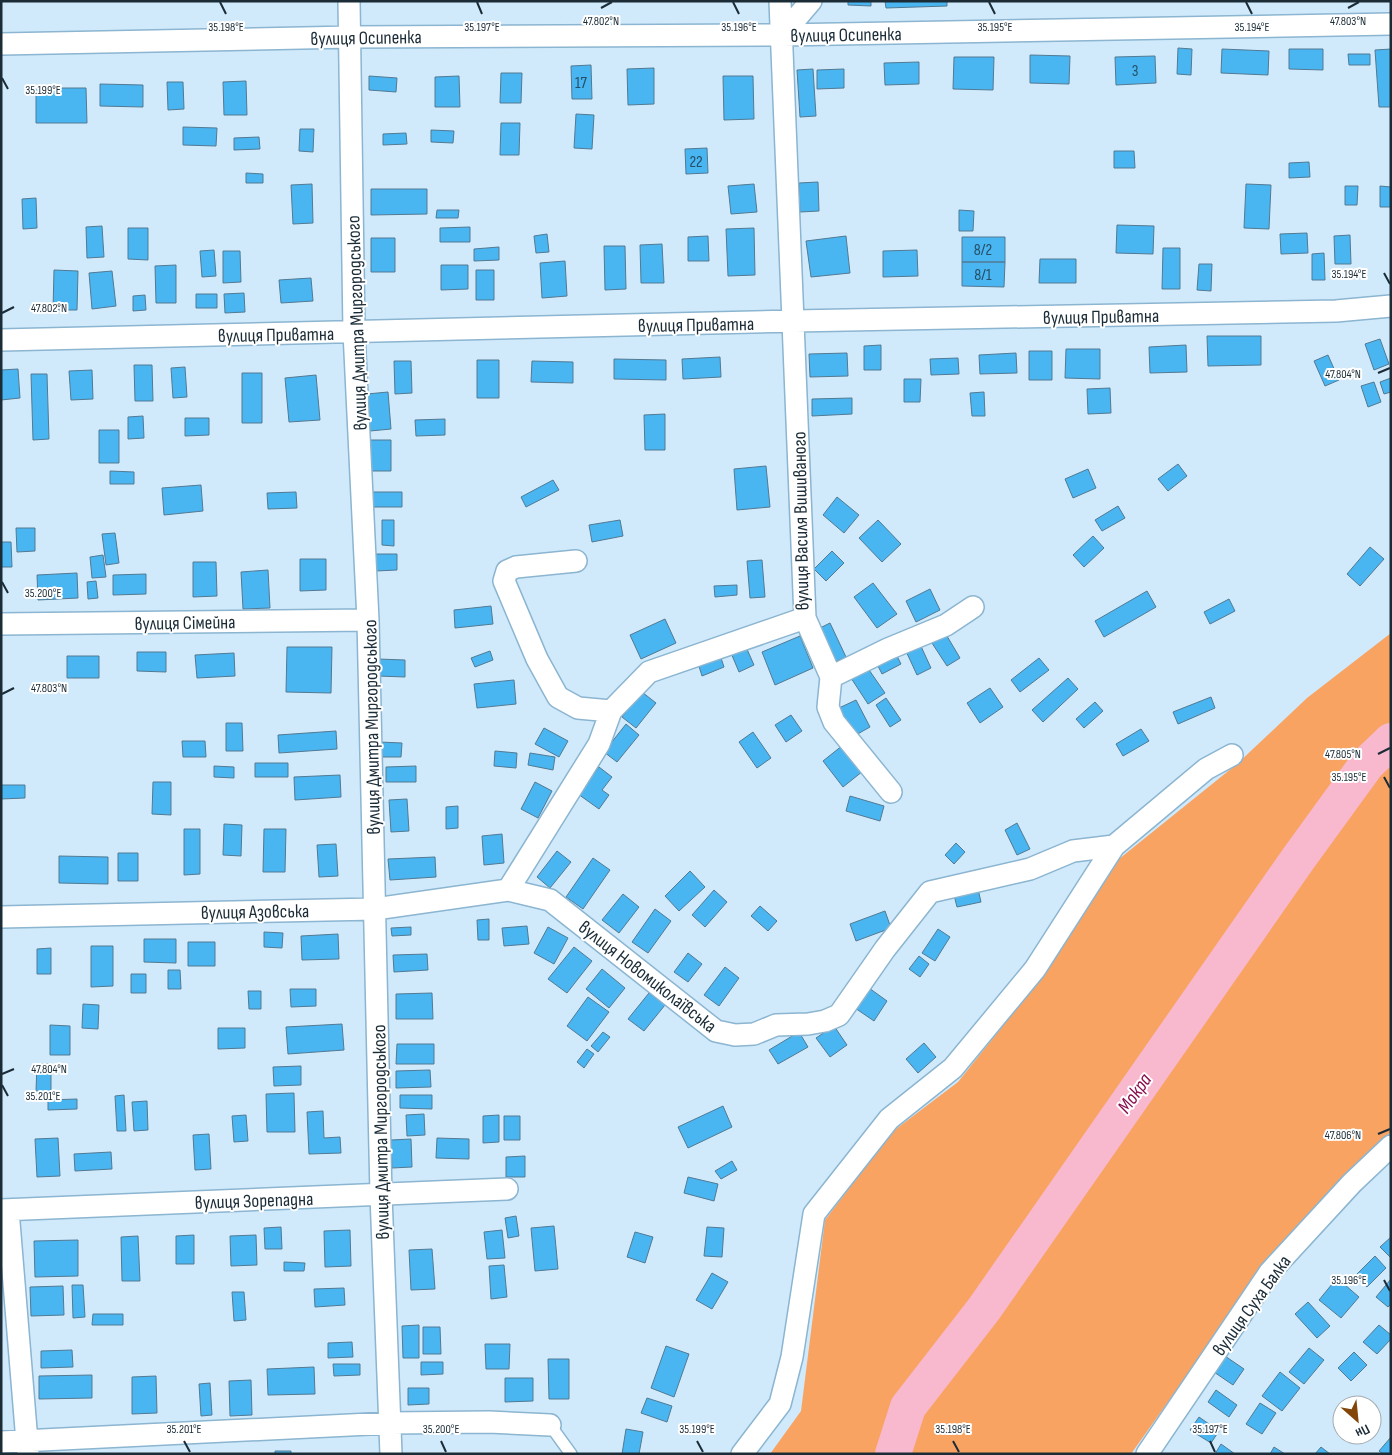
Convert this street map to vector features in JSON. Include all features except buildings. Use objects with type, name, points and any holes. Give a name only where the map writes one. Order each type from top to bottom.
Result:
[{"type":"street","name":"вулиця Дмитра Миргородського","points":[[350,1],[354,332],[368,620],[381,1195],[391,1454]]},
{"type":"street","name":"вулиця Василя Вишиваного","points":[[508,890],[599,744],[611,711],[650,672],[805,618],[780,1]]},
{"type":"street","points":[[782,35],[811,1]]},
{"type":"street","name":"вулиця Осипенка","points":[[1,44],[351,37],[782,35],[1391,24]]},
{"type":"street","name":"вулиця Приватна","points":[[1,340],[794,321],[1336,311],[1391,306]]},
{"type":"street","points":[[576,561],[516,566],[507,571],[504,581],[538,659],[558,697],[578,708],[611,711]]},
{"type":"street","points":[[831,676],[946,624],[972,607]]},
{"type":"street","points":[[805,618],[831,676],[828,707],[834,722],[891,792]]},
{"type":"street","name":"вулиця Сімейна","points":[[1,624],[368,620]]},
{"type":"street","points":[[742,1454],[780,1404],[792,1357],[814,1214],[889,1119],[953,1068],[1035,969],[1114,846],[1206,769],[1232,755]]},
{"type":"street","name":"вулиця Новомиколаївська","points":[[508,890],[550,900],[716,1032],[735,1035],[754,1034],[776,1025],[808,1024],[825,1021],[839,1014],[885,949],[930,892],[1030,869],[1073,851],[1114,846]]},
{"type":"street","name":"вулиця Азовська","points":[[1,917],[375,909],[508,890]]},
{"type":"street","name":"вулиця Суха Балка","points":[[1146,1454],[1270,1272],[1352,1184],[1391,1146]]},
{"type":"street","name":"вулиця Зорепадна","points":[[5,1210],[508,1189]]},
{"type":"street","points":[[5,1210],[28,1447]]},
{"type":"street","points":[[1,1442],[28,1447],[390,1423],[490,1422],[550,1425]]},
{"type":"lane","points":[[550,1425],[571,1454]]},
{"type":"shaded area","points":[[1391,633],[1391,1132],[1341,1179],[1264,1267],[1131,1454],[770,1454],[801,1411],[825,1220],[892,1132],[958,1082],[1046,972],[1114,863],[1237,764],[1307,698]]},
{"type":"waterway","name":"Мокра","points":[[893,1454],[908,1407],[984,1309],[1298,859],[1367,764],[1391,741]]}]
